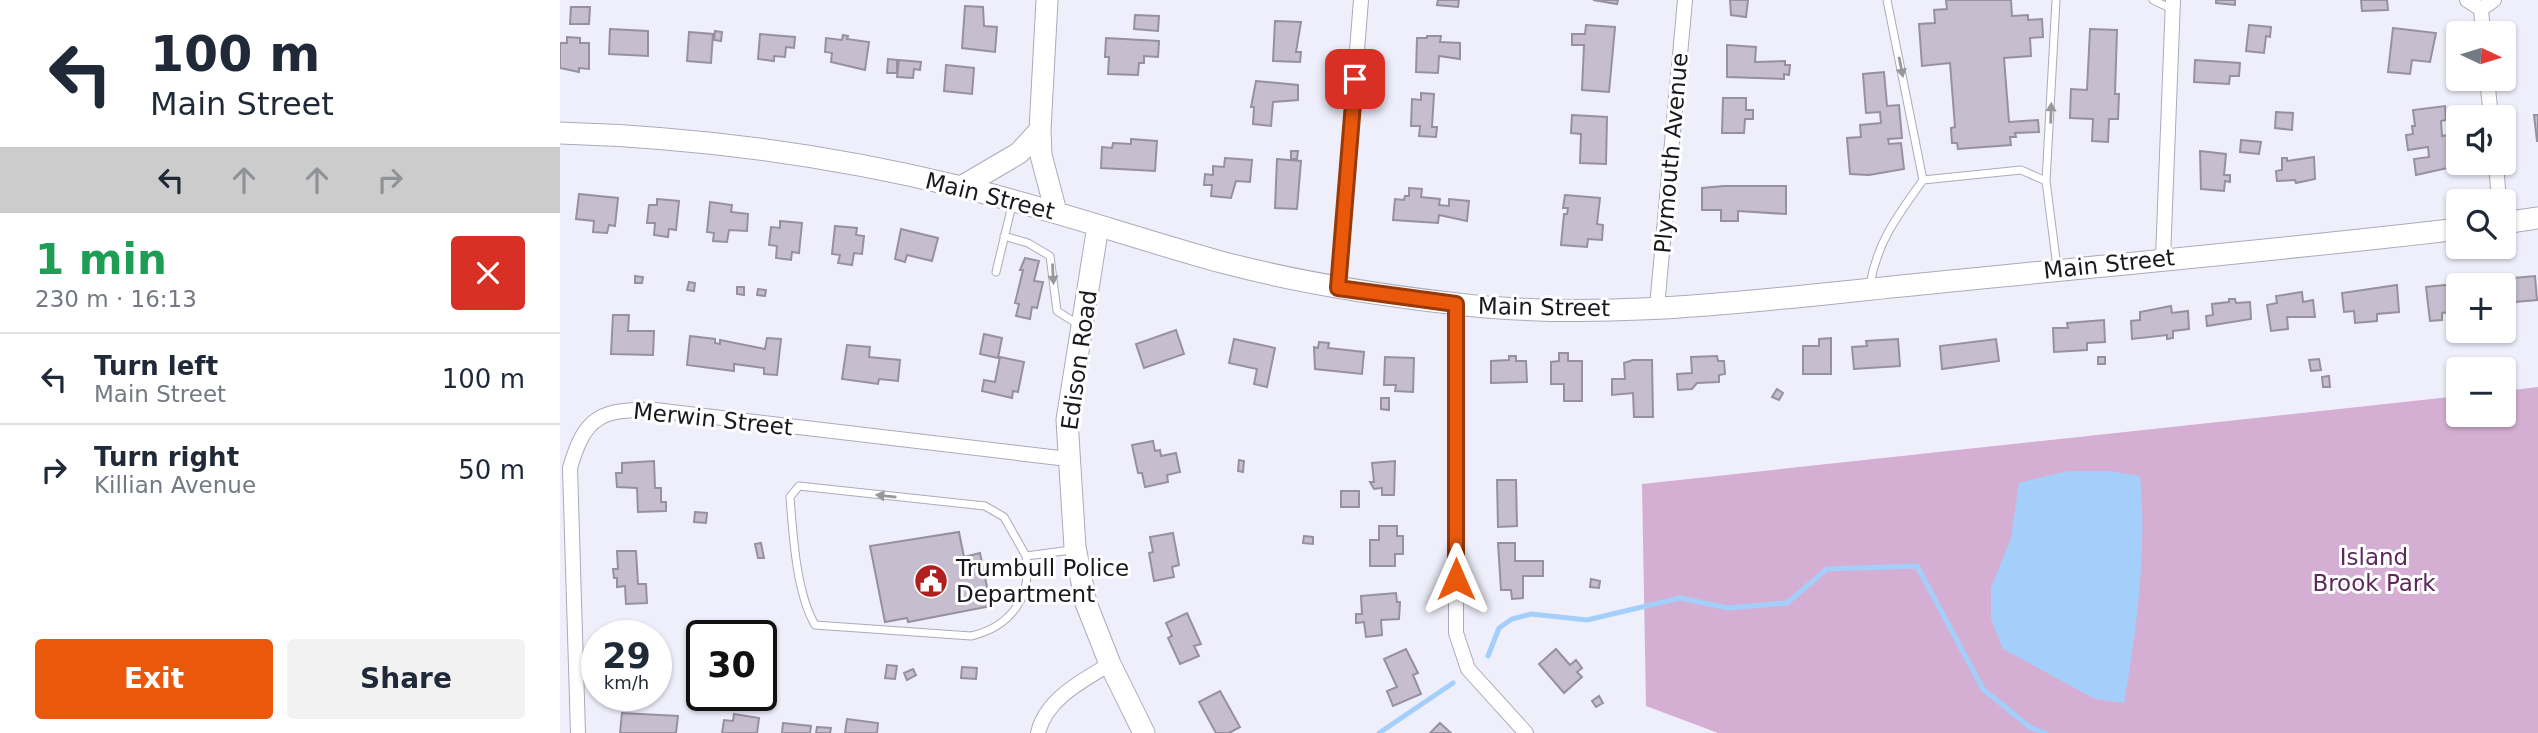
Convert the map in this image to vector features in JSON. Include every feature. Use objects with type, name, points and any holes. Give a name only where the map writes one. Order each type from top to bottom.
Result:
[{"type":"main road","points":[[1047,0],[1041,155],[1056,212]]},
{"type":"main road","points":[[961,187],[1019,153],[1040,130]]},
{"type":"main road","name":"Main Street","points":[[560,133],[629,135],[759,148],[879,168],[1014,200],[1226,263],[1338,288],[1456,304],[1560,311],[1657,307],[1869,289],[2446,230]]},
{"type":"main road","points":[[2516,221],[2538,218]]},
{"type":"main road","name":"Edison Road","points":[[1098,226],[1067,420],[1076,550],[1086,603],[1110,664],[1144,733]]},
{"type":"street","points":[[1338,288],[1361,0]]},
{"type":"street","name":"Plymouth Avenue","points":[[1657,307],[1685,0]]},
{"type":"street","points":[[2467,0],[2481,9]]},
{"type":"street","points":[[2481,9],[2494,0]]},
{"type":"street","points":[[2163,258],[2172,5]]},
{"type":"street","points":[[2481,9],[2482,21]]},
{"type":"street","points":[[1456,304],[1457,633],[1468,668],[1526,733]]},
{"type":"street","name":"Merwin Street","points":[[578,733],[570,468],[578,439],[596,419],[621,410],[655,410],[1068,459]]},
{"type":"street","points":[[1038,733],[1040,722],[1065,692],[1110,664]]},
{"type":"lane","points":[[1869,289],[1875,257],[1891,225],[1923,180],[1887,0]]},
{"type":"lane","points":[[2056,0],[2046,181],[2057,270]]},
{"type":"lane","points":[[2152,0],[2172,5]]},
{"type":"lane","points":[[1923,180],[2021,170],[2046,181]]},
{"type":"lane","points":[[996,272],[1014,200]]},
{"type":"lane","points":[[1004,236],[1028,243],[1050,256],[1057,311],[1082,326]]},
{"type":"lane","points":[[799,486],[985,506],[1004,517],[1026,556],[1029,572],[1023,599],[1009,619],[988,632],[971,636],[815,625],[805,599],[792,533],[790,497],[799,486]]},
{"type":"lane","points":[[1026,556],[1076,550]]},
{"type":"green space","name":"Island Brook Park","points":[[2538,387],[2538,733],[1718,733],[1646,706],[1642,484],[2446,397],[2446,427],[2516,427],[2516,390]]},
{"type":"water","points":[[2068,471],[2110,471],[2140,476],[2140,590],[2124,703],[2095,699],[2003,649],[1991,619],[1991,588],[2011,538],[2019,483]]},
{"type":"building","points":[[1438,0],[1459,0],[1458,7],[1437,5]]},
{"type":"building","points":[[1593,0],[1618,0],[1617,4]]},
{"type":"building","points":[[1730,0],[1748,0],[1746,17],[1731,15]]},
{"type":"building","points":[[1946,0],[2011,0],[2012,16],[2028,15],[2028,20],[2042,19],[2043,37],[2030,38],[2031,56],[2004,58],[2009,122],[2038,120],[2039,132],[2015,133],[2016,137],[2010,137],[2011,145],[1958,149],[1957,143],[1952,143],[1951,128],[1955,127],[1950,63],[1922,66],[1919,24],[1935,23],[1934,10],[1947,9]]},
{"type":"building","points":[[2216,0],[2235,0],[2235,5],[2216,3]]},
{"type":"building","points":[[2361,0],[2387,0],[2388,10],[2362,11]]},
{"type":"building","points":[[965,6],[983,7],[984,26],[997,27],[995,52],[962,48]]},
{"type":"building","points":[[571,7],[590,7],[589,24],[570,24]]},
{"type":"building","points":[[1135,15],[1159,16],[1158,31],[1134,29]]},
{"type":"building","points":[[1275,21],[1301,22],[1296,52],[1301,52],[1300,62],[1273,61]]},
{"type":"building","points":[[1586,25],[1615,27],[1609,92],[1582,90],[1584,45],[1572,45],[1572,34],[1585,34]]},
{"type":"building","points":[[2249,25],[2271,27],[2270,37],[2266,36],[2264,53],[2246,51]]},
{"type":"building","points":[[2393,28],[2436,33],[2430,62],[2412,60],[2410,74],[2388,72]]},
{"type":"building","points":[[610,29],[648,31],[648,56],[609,54]]},
{"type":"building","points":[[2090,29],[2117,30],[2115,94],[2119,94],[2118,119],[2109,119],[2108,142],[2092,141],[2093,119],[2070,118],[2071,89],[2087,90]]},
{"type":"building","points":[[715,31],[722,32],[721,41],[714,40]]},
{"type":"building","points":[[689,32],[713,34],[711,63],[687,61]]},
{"type":"building","points":[[760,34],[795,37],[794,48],[786,47],[785,57],[774,56],[774,61],[758,59]]},
{"type":"building","points":[[843,35],[848,36],[847,39],[869,42],[865,70],[831,62],[832,53],[825,52],[826,38],[842,40]]},
{"type":"building","points":[[1441,36],[1440,42],[1460,43],[1460,59],[1439,56],[1438,73],[1416,72],[1417,38]]},
{"type":"building","points":[[567,37],[580,38],[580,43],[589,43],[589,69],[579,68],[579,72],[560,68],[560,43],[567,43]]},
{"type":"building","points":[[1106,38],[1159,41],[1158,57],[1144,56],[1144,63],[1139,63],[1138,75],[1108,74]]},
{"type":"building","points":[[1727,45],[1756,47],[1755,62],[1785,61],[1785,65],[1790,65],[1789,75],[1784,74],[1784,79],[1727,77]]},
{"type":"building","points":[[888,59],[897,60],[897,73],[887,73]]},
{"type":"building","points":[[899,60],[921,62],[920,70],[914,69],[913,78],[897,77]]},
{"type":"building","points":[[2195,60],[2240,63],[2239,76],[2230,76],[2229,84],[2194,82]]},
{"type":"building","points":[[946,65],[974,68],[972,94],[944,91]]},
{"type":"building","points":[[1884,72],[1887,106],[1899,105],[1902,138],[1888,139],[1889,144],[1901,143],[1904,169],[1869,175],[1850,174],[1847,138],[1861,137],[1860,125],[1881,123],[1880,112],[1866,113],[1863,74]]},
{"type":"building","points":[[1256,81],[1298,85],[1298,100],[1273,102],[1271,126],[1253,124],[1254,107],[1251,107]]},
{"type":"building","points":[[1421,93],[1434,94],[1432,127],[1437,127],[1436,137],[1419,136],[1420,126],[1411,126],[1412,99],[1421,100]]},
{"type":"building","points":[[1723,98],[1746,98],[1746,110],[1753,110],[1753,119],[1745,119],[1744,133],[1722,133]]},
{"type":"building","points":[[2445,106],[2446,120],[2441,121],[2442,136],[2446,135],[2446,168],[2416,175],[2414,159],[2429,157],[2428,147],[2408,150],[2406,135],[2413,134],[2412,126],[2415,126],[2413,110]]},
{"type":"building","points":[[2276,112],[2293,113],[2292,130],[2275,128]]},
{"type":"building","points":[[1572,115],[1607,117],[1606,164],[1580,163],[1581,134],[1571,133]]},
{"type":"building","points":[[2534,115],[2538,115],[2538,141],[2537,141]]},
{"type":"building","points":[[1131,139],[1157,141],[1155,171],[1101,168],[1102,147],[1112,148],[1113,143],[1131,144]]},
{"type":"building","points":[[2241,140],[2261,142],[2259,154],[2240,152]]},
{"type":"building","points":[[1291,151],[1298,151],[1297,159],[1291,159]]},
{"type":"building","points":[[2200,151],[2226,154],[2224,175],[2230,175],[2230,182],[2225,181],[2224,191],[2201,189]]},
{"type":"building","points":[[2314,157],[2315,179],[2296,183],[2295,180],[2277,181],[2276,171],[2282,170],[2282,158],[2287,158],[2287,161]]},
{"type":"building","points":[[1225,158],[1252,160],[1250,182],[1236,181],[1231,198],[1211,196],[1212,185],[1204,185],[1205,174],[1213,175],[1213,166],[1224,167]]},
{"type":"building","points":[[1277,159],[1301,161],[1297,209],[1275,208]]},
{"type":"building","points":[[1786,186],[1786,214],[1738,211],[1738,221],[1721,221],[1721,210],[1702,210],[1702,188]]},
{"type":"building","points":[[1409,188],[1422,189],[1421,197],[1440,199],[1439,205],[1449,206],[1449,199],[1469,201],[1467,221],[1439,215],[1438,223],[1393,220],[1395,199],[1404,200],[1405,196],[1409,196]]},
{"type":"building","points":[[579,194],[618,198],[615,226],[609,225],[607,233],[593,232],[594,221],[576,219]]},
{"type":"building","points":[[1565,195],[1600,198],[1597,224],[1603,225],[1602,240],[1588,239],[1587,247],[1561,245],[1564,214],[1567,214],[1568,208],[1563,208]]},
{"type":"building","points":[[657,199],[679,201],[676,230],[669,229],[668,237],[654,235],[655,223],[647,223],[649,205],[657,205]]},
{"type":"building","points":[[710,202],[732,205],[731,212],[748,214],[747,231],[729,230],[727,242],[713,241],[714,233],[707,232]]},
{"type":"building","points":[[780,221],[802,223],[799,253],[792,252],[791,260],[776,258],[777,246],[769,245],[771,227],[780,228]]},
{"type":"building","points":[[835,226],[857,228],[856,235],[864,236],[862,254],[854,253],[852,265],[838,263],[840,255],[832,254]]},
{"type":"building","points":[[901,229],[938,238],[932,261],[907,255],[905,262],[895,259]]},
{"type":"building","points":[[1025,258],[1039,261],[1034,281],[1043,282],[1037,308],[1032,307],[1030,319],[1016,316],[1019,304],[1015,303],[1023,270],[1020,270]]},
{"type":"building","points":[[635,276],[643,277],[642,283],[635,283]]},
{"type":"building","points":[[2535,276],[2537,300],[2516,302],[2516,278]]},
{"type":"building","points":[[689,282],[695,283],[694,291],[687,290]]},
{"type":"building","points":[[2397,285],[2399,312],[2377,314],[2377,321],[2355,323],[2354,311],[2344,312],[2342,293]]},
{"type":"building","points":[[2446,285],[2446,313],[2442,313],[2442,320],[2430,321],[2426,287]]},
{"type":"building","points":[[737,287],[744,287],[744,295],[737,294]]},
{"type":"building","points":[[758,289],[766,290],[765,296],[757,295]]},
{"type":"building","points":[[2302,292],[2303,302],[2313,300],[2315,317],[2287,317],[2288,329],[2271,331],[2267,305],[2277,303],[2276,296]]},
{"type":"building","points":[[2229,299],[2235,299],[2236,303],[2250,302],[2251,319],[2207,326],[2206,316],[2213,315],[2212,304],[2229,302]]},
{"type":"building","points":[[2171,306],[2172,313],[2188,311],[2189,329],[2173,331],[2173,338],[2167,339],[2167,335],[2132,339],[2131,321],[2140,320],[2140,312]]},
{"type":"building","points":[[613,315],[629,315],[628,331],[654,331],[653,355],[611,354]]},
{"type":"building","points":[[2104,320],[2105,342],[2087,343],[2087,350],[2054,352],[2053,328],[2068,328],[2067,323]]},
{"type":"building","points":[[1176,330],[1184,354],[1144,368],[1136,344]]},
{"type":"building","points":[[984,334],[1002,338],[998,358],[980,354]]},
{"type":"building","points":[[690,336],[715,339],[715,343],[720,344],[720,340],[765,349],[767,338],[781,339],[777,375],[764,374],[764,368],[734,364],[734,371],[687,365]]},
{"type":"building","points":[[1831,338],[1831,374],[1803,374],[1803,346],[1819,346],[1819,339]]},
{"type":"building","points":[[1234,339],[1275,348],[1267,387],[1254,384],[1257,369],[1229,363]]},
{"type":"building","points":[[1898,339],[1900,366],[1854,369],[1852,347],[1867,346],[1866,341]]},
{"type":"building","points":[[1996,339],[1999,361],[1942,369],[1940,346]]},
{"type":"building","points":[[1319,342],[1329,343],[1328,348],[1364,352],[1362,374],[1315,369],[1314,347],[1318,348]]},
{"type":"building","points":[[847,345],[870,347],[869,357],[900,360],[898,381],[879,379],[878,384],[842,379]]},
{"type":"building","points":[[1559,353],[1568,353],[1568,361],[1582,361],[1582,401],[1564,401],[1564,384],[1551,384],[1551,362],[1559,361]]},
{"type":"building","points":[[1509,356],[1516,356],[1516,361],[1526,361],[1527,382],[1491,383],[1491,361],[1509,360]]},
{"type":"building","points":[[1717,356],[1718,361],[1724,361],[1725,374],[1719,375],[1719,382],[1697,383],[1692,389],[1678,390],[1677,374],[1692,373],[1691,357]]},
{"type":"building","points":[[1000,357],[1024,362],[1018,392],[1013,391],[1012,398],[982,391],[984,380],[995,382]]},
{"type":"building","points":[[1385,357],[1414,358],[1413,392],[1395,391],[1396,385],[1384,385]]},
{"type":"building","points":[[2098,357],[2105,357],[2105,364],[2098,364]]},
{"type":"building","points":[[2319,359],[2321,370],[2311,371],[2309,360]]},
{"type":"building","points":[[1652,360],[1653,417],[1634,417],[1633,393],[1612,395],[1612,379],[1625,379],[1624,363]]},
{"type":"building","points":[[2329,376],[2330,387],[2323,387],[2322,377]]},
{"type":"building","points":[[1777,389],[1783,393],[1779,400],[1772,397]]},
{"type":"building","points":[[1381,398],[1389,398],[1389,410],[1381,409]]},
{"type":"building","points":[[1153,441],[1155,451],[1160,450],[1161,456],[1176,453],[1180,472],[1167,475],[1168,482],[1145,487],[1142,473],[1138,473],[1132,445]]},
{"type":"building","points":[[1239,460],[1244,461],[1243,472],[1238,471]]},
{"type":"building","points":[[654,461],[655,488],[661,488],[661,502],[666,502],[666,511],[638,512],[637,488],[617,487],[616,473],[622,473],[622,463]]},
{"type":"building","points":[[1395,461],[1394,495],[1382,495],[1382,488],[1374,489],[1370,482],[1374,482],[1372,463]]},
{"type":"building","points":[[1497,480],[1516,480],[1517,526],[1498,527]]},
{"type":"building","points":[[1341,491],[1359,491],[1359,507],[1341,507]]},
{"type":"building","points":[[695,512],[707,513],[706,523],[694,522]]},
{"type":"building","points":[[1379,526],[1397,526],[1397,536],[1403,536],[1403,554],[1395,554],[1395,566],[1370,566],[1370,540],[1379,540]]},
{"type":"building","name":"Trumbull Police Department","points":[[959,532],[964,557],[980,553],[991,606],[908,622],[907,618],[885,622],[870,546]]},
{"type":"building","points":[[1173,533],[1179,565],[1172,567],[1174,577],[1154,581],[1149,553],[1153,552],[1150,537]]},
{"type":"building","points":[[1304,536],[1313,537],[1313,544],[1303,543]]},
{"type":"building","points":[[761,543],[764,558],[758,558],[755,544]]},
{"type":"building","points":[[1498,543],[1515,543],[1515,561],[1543,561],[1543,576],[1523,576],[1523,598],[1512,599],[1511,590],[1501,590]]},
{"type":"building","points":[[617,551],[636,551],[638,584],[646,584],[647,603],[626,604],[625,586],[617,587],[617,578],[614,578],[613,569],[618,569]]},
{"type":"building","points":[[1591,579],[1600,581],[1599,588],[1590,587]]},
{"type":"building","points":[[1396,593],[1397,602],[1400,602],[1399,619],[1381,620],[1382,635],[1366,637],[1364,622],[1356,623],[1356,614],[1362,614],[1361,596]]},
{"type":"building","points":[[1187,613],[1201,644],[1194,646],[1199,656],[1180,664],[1168,638],[1172,636],[1166,623]]},
{"type":"building","points":[[1406,649],[1418,673],[1413,675],[1421,694],[1393,706],[1387,691],[1397,687],[1384,659]]},
{"type":"building","points":[[1556,649],[1570,665],[1576,660],[1582,668],[1577,672],[1582,677],[1564,693],[1539,664]]},
{"type":"building","points":[[887,665],[897,666],[895,679],[885,678]]},
{"type":"building","points":[[962,667],[977,668],[976,679],[961,678]]},
{"type":"building","points":[[913,669],[916,675],[907,680],[904,673]]},
{"type":"building","points":[[1220,691],[1240,727],[1229,733],[1216,733],[1199,702]]},
{"type":"building","points":[[1599,696],[1603,703],[1596,707],[1592,701]]},
{"type":"building","points":[[622,713],[678,716],[676,733],[620,733]]},
{"type":"building","points":[[734,714],[759,718],[757,733],[722,733],[724,720],[733,721]]},
{"type":"building","points":[[847,719],[878,723],[877,733],[845,733]]},
{"type":"building","points":[[783,723],[811,726],[810,733],[782,733]]},
{"type":"building","points":[[1440,723],[1451,733],[1430,733]]},
{"type":"building","points":[[817,727],[831,728],[830,733],[816,733]]},
{"type":"waterway","points":[[1488,656],[1499,628],[1512,619],[1531,614],[1587,620],[1680,598],[1728,608],[1787,603],[1827,569],[1917,566],[1983,689],[2031,728],[2045,733]]},
{"type":"waterway","points":[[1379,733],[1453,683]]},
{"type":"place","name":"Trumbull Police Department","points":[[931,581]]},
{"type":"route","points":[[1355,79],[1338,288],[1456,304],[1456,579]]}]
